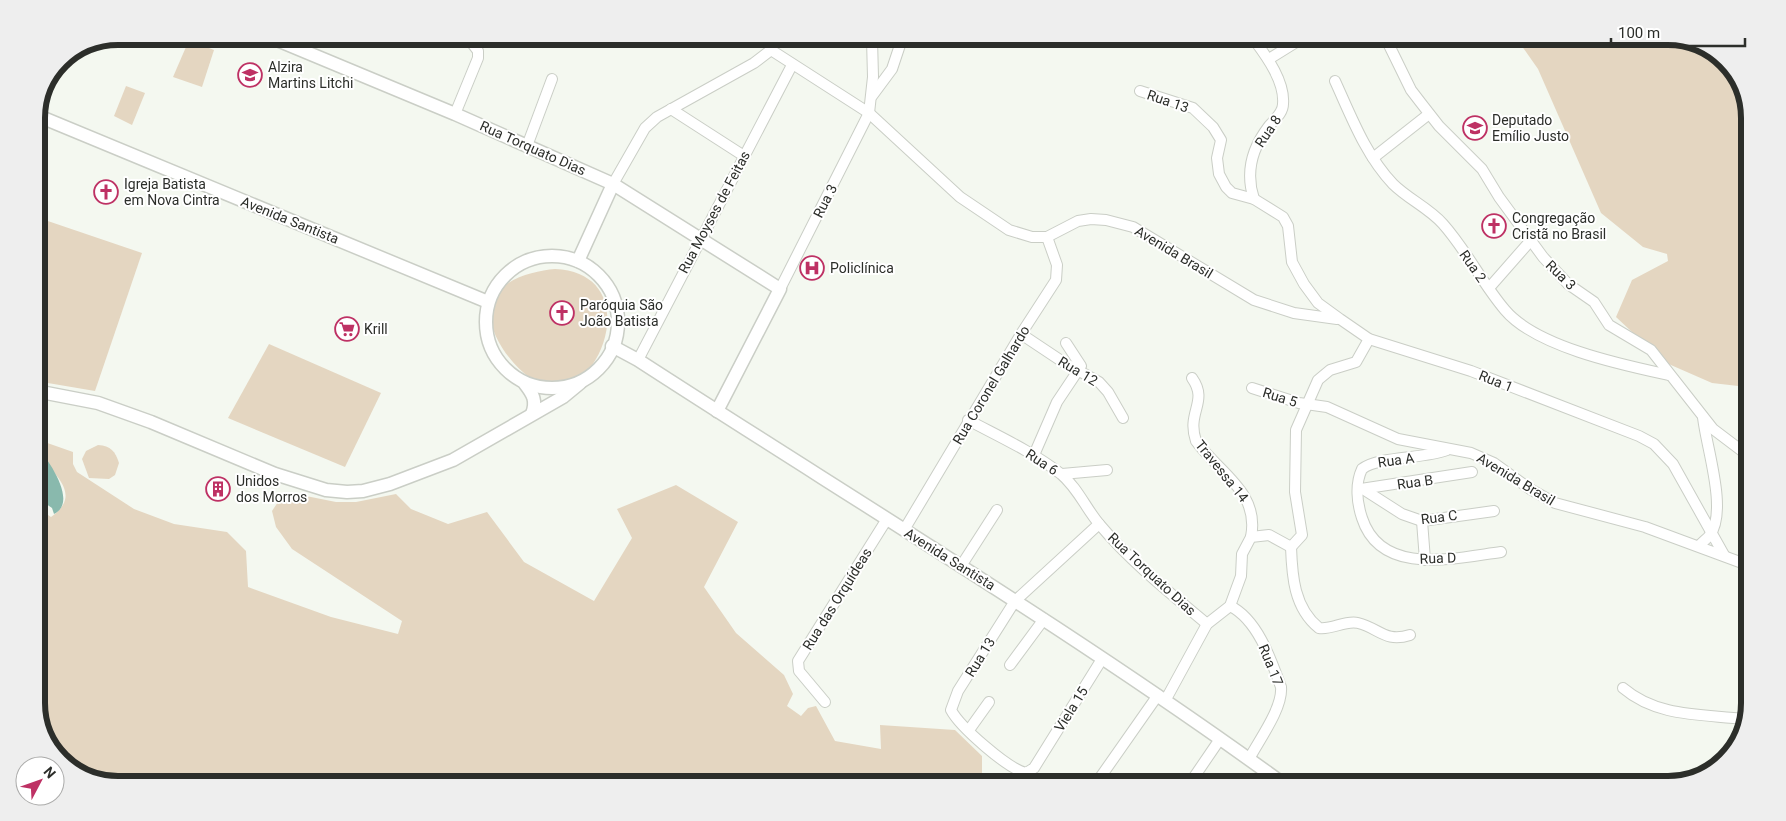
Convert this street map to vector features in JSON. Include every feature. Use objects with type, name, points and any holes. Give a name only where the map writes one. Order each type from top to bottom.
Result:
[{"type":"street","name":"Rua Torquato Dias","points":[[289,45],[455,114],[613,184],[780,289]]},
{"type":"street","points":[[455,114],[478,58],[478,51],[473,45]]},
{"type":"street","points":[[578,261],[613,184],[645,128],[671,109],[754,63],[771,45]]},
{"type":"street","points":[[773,45],[792,65],[869,113],[960,198],[1009,230],[1032,237],[1047,237]]},
{"type":"street","name":"Rua 3","points":[[780,289],[869,113],[872,45]]},
{"type":"street","points":[[871,97],[892,69],[900,45]]},
{"type":"street","name":"Rua 8","points":[[1254,198],[1250,177],[1252,159],[1257,144],[1281,112],[1284,104],[1269,59],[1258,45]]},
{"type":"street","points":[[1269,59],[1292,45]]},
{"type":"street","name":"Rua 3","points":[[1389,45],[1411,90],[1429,114],[1482,169],[1499,197],[1532,239],[1543,257],[1568,284],[1594,302],[1609,326],[1651,350],[1713,429],[1741,450]]},
{"type":"street","name":"Rua Moyses de Feitas","points":[[638,360],[792,65]]},
{"type":"street","points":[[527,146],[552,80]]},
{"type":"street","name":"Rua 2","points":[[1336,81],[1380,169],[1401,192],[1442,223],[1515,321],[1532,332],[1558,344],[1610,361],[1669,375]]},
{"type":"street","name":"Rua 13","points":[[1140,91],[1183,103],[1201,114],[1218,133],[1221,140],[1217,158],[1219,174],[1226,187],[1232,193],[1254,198]]},
{"type":"street","points":[[671,109],[744,156]]},
{"type":"street","points":[[1373,158],[1429,114]]},
{"type":"street","name":"Avenida Santista","points":[[45,120],[488,302]]},
{"type":"street","name":"Rua 1","points":[[1254,198],[1286,222],[1290,251],[1298,274],[1318,302],[1369,339],[1471,371],[1639,436],[1654,444],[1673,464],[1724,555]]},
{"type":"street","name":"Avenida Brasil","points":[[1047,237],[1078,221],[1091,219],[1106,220],[1133,227],[1254,300],[1294,313],[1340,319]]},
{"type":"street","name":"Rua Coronel Galhardo","points":[[904,530],[968,420],[1056,280],[1057,265],[1047,237]]},
{"type":"street","points":[[1489,288],[1532,239]]},
{"type":"street","points":[[45,393],[98,403],[151,422],[275,474],[326,490],[363,491],[390,484],[453,460],[563,397],[602,361],[612,346],[617,331],[618,315],[614,298],[599,276],[578,261],[562,257],[546,256],[531,259],[516,266],[504,276],[488,302],[485,321],[490,341],[511,372],[525,384],[534,398],[532,414]]},
{"type":"street","points":[[717,412],[780,289]]},
{"type":"street","name":"Rua 12","points":[[1021,334],[1078,372],[1099,382],[1108,392],[1123,418]]},
{"type":"street","points":[[1369,339],[1356,362],[1324,374],[1313,387],[1308,405],[1298,423],[1295,437],[1295,492],[1302,535],[1291,547],[1293,584],[1304,607],[1320,628],[1359,623],[1390,638],[1410,635]]},
{"type":"street","points":[[1034,455],[1057,402],[1081,366],[1066,343]]},
{"type":"street","name":"Avenida Santista","points":[[612,346],[638,360],[1044,619],[1272,776]]},
{"type":"street","name":"Travessa 14","points":[[1192,378],[1200,393],[1193,416],[1193,432],[1196,441],[1249,503],[1254,517],[1251,537],[1242,554],[1241,576],[1230,606]]},
{"type":"street","points":[[525,384],[549,389],[561,389],[580,383]]},
{"type":"street","name":"Rua 5","points":[[1252,388],[1308,405]]},
{"type":"street","name":"Avenida Brasil","points":[[1308,405],[1327,407],[1398,439],[1484,457],[1555,503],[1632,523],[1724,555]]},
{"type":"street","points":[[1699,546],[1711,534],[1717,511],[1717,500],[1702,416]]},
{"type":"street","name":"Rua 6","points":[[968,420],[1034,455],[1062,474],[1074,487],[1099,524]]},
{"type":"street","name":"Rua A","points":[[1360,489],[1358,476],[1367,465],[1382,461],[1407,459],[1451,449]]},
{"type":"street","points":[[1062,474],[1107,470]]},
{"type":"street","name":"Rua B","points":[[1360,489],[1472,472]]},
{"type":"street","name":"Rua C","points":[[1360,489],[1402,514],[1422,521],[1494,511]]},
{"type":"street","name":"Rua D","points":[[1360,489],[1358,509],[1363,523],[1376,543],[1395,554],[1425,560],[1501,552]]},
{"type":"street","points":[[961,566],[997,510]]},
{"type":"street","name":"Rua das Orquídeas","points":[[825,702],[799,671],[798,661],[886,519]]},
{"type":"street","points":[[1422,521],[1425,560]]},
{"type":"street","name":"Rua Torquato Dias","points":[[1099,524],[1168,592],[1207,624]]},
{"type":"street","name":"Rua 13","points":[[1039,759],[1034,768],[1026,773],[1018,771],[988,749],[954,716],[952,705],[958,692],[1015,601],[1099,524]]},
{"type":"street","points":[[1251,537],[1269,535],[1291,547]]},
{"type":"street","points":[[1724,555],[1741,562]]},
{"type":"street","points":[[1102,776],[1161,698],[1207,624],[1230,606]]},
{"type":"street","name":"Rua 17","points":[[1230,606],[1240,610],[1252,626],[1281,686],[1282,695],[1249,759]]},
{"type":"street","points":[[1010,665],[1044,619]]},
{"type":"street","name":"Viela 15","points":[[1039,759],[1102,659]]},
{"type":"street","points":[[1623,688],[1639,700],[1663,710],[1692,715],[1739,719]]},
{"type":"street","points":[[969,730],[989,702]]},
{"type":"street","points":[[1195,776],[1220,739]]},
{"type":"shaded area","points":[[187,45],[202,45],[214,50],[202,87],[173,77]]},
{"type":"shaded area","points":[[1521,45],[1682,46],[1712,60],[1726,74],[1737,95],[1741,113],[1741,386],[1712,383],[1664,362],[1616,317],[1632,280],[1668,261],[1667,254],[1643,247],[1601,213],[1538,69]]},
{"type":"shaded area","points":[[126,86],[145,93],[132,125],[114,116]]},
{"type":"shaded area","points":[[45,220],[142,253],[95,391],[45,383]]},
{"type":"shaded area","points":[[555,269],[582,275],[598,289],[606,308],[607,329],[601,350],[589,369],[575,382],[557,388],[545,386],[533,380],[510,359],[494,332],[491,319],[491,307],[494,298],[507,284],[526,275]]},
{"type":"shaded area","points":[[269,344],[381,393],[345,467],[228,418]]},
{"type":"shaded area","points":[[45,442],[73,452],[73,464],[77,472],[134,509],[174,524],[227,532],[246,551],[248,587],[331,617],[398,634],[402,621],[292,549],[276,527],[272,511],[280,499],[296,494],[336,502],[356,502],[396,494],[411,509],[448,524],[487,512],[524,562],[594,601],[632,538],[617,509],[676,485],[738,522],[704,587],[736,633],[784,675],[793,694],[787,706],[801,716],[808,708],[816,706],[835,741],[881,749],[880,725],[955,730],[982,756],[982,776],[104,775],[82,766],[66,755],[55,739],[46,717],[45,513],[51,517],[62,507],[66,497],[64,487],[45,460]]},
{"type":"shaded area","points":[[98,445],[112,450],[119,463],[115,475],[109,479],[89,478],[82,459],[86,451]]},
{"type":"water","points":[[45,457],[59,480],[62,490],[63,500],[61,508],[54,514],[52,508],[45,503]]},
{"type":"place","name":"Alzira Martins Litchi","points":[[250,75]]},
{"type":"place","name":"Deputado Emílio Justo","points":[[1475,128]]},
{"type":"place","name":"Igreja Batista em Nova Cintra","points":[[106,192]]},
{"type":"place","name":"Congregação Cristã no Brasil","points":[[1494,226]]},
{"type":"place","name":"Policlínica","points":[[812,268]]},
{"type":"place","name":"Paróquia São João Batista","points":[[562,313]]},
{"type":"place","name":"Krill","points":[[347,329]]},
{"type":"place","name":"Unidos dos Morros","points":[[218,489]]}]
